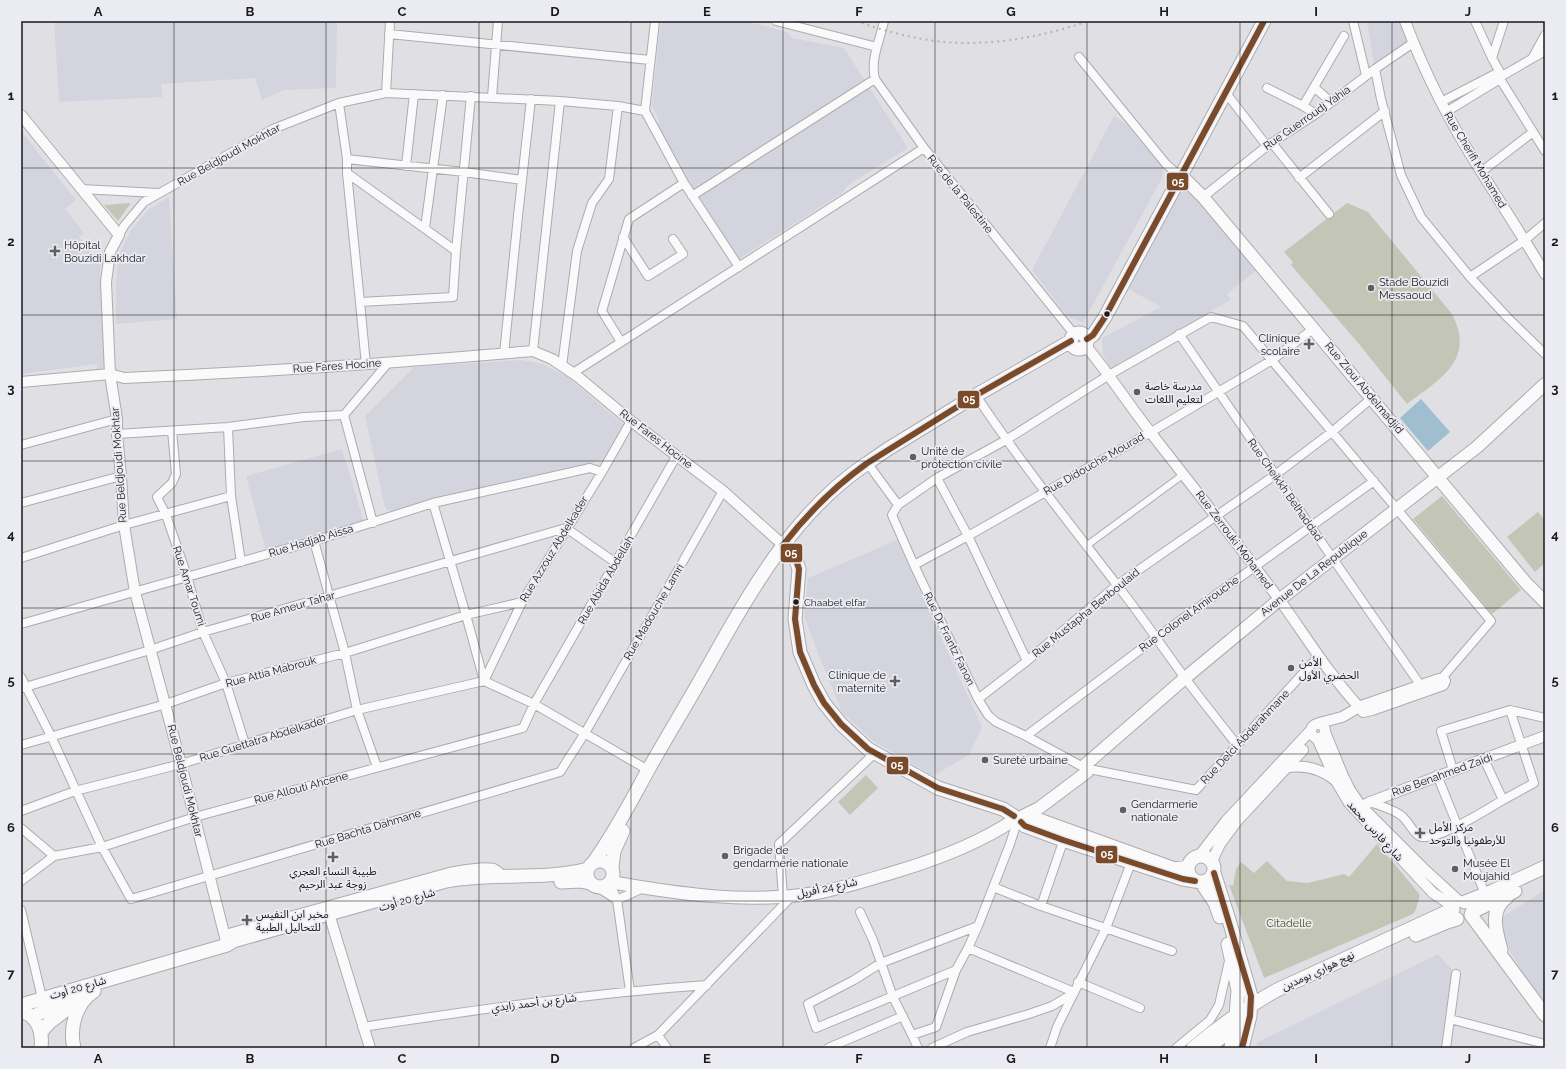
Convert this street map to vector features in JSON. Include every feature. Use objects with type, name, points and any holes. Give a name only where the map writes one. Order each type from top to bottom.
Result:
[{"type":"main road","points":[[1178,173],[1256,21]]},
{"type":"main road","points":[[869,466],[1079,340],[1094,320],[1178,173],[1226,93],[1264,21]]},
{"type":"main road","name":"Rue Zioui Abdelmadjid","points":[[1178,173],[1203,197],[1526,582],[1545,602]]},
{"type":"main road","points":[[606,879],[587,876],[590,866],[611,837],[741,608],[761,576],[785,548],[882,452],[973,397],[1079,340]]},
{"type":"main road","name":"Avenue De La Republique","points":[[1085,768],[1185,678],[1332,558],[1488,438],[1545,384]]},
{"type":"main road","points":[[606,879],[619,839],[730,640],[762,589],[785,548]]},
{"type":"main road","name":"Rue Fares Hocine","points":[[785,548],[795,557],[799,569],[795,619],[800,652],[814,685],[833,714],[850,734],[868,749],[938,788],[1003,809],[1019,819]]},
{"type":"main road","name":"شارع 24 أفريل","points":[[606,879],[643,888],[729,897],[787,896],[817,892],[847,885],[934,859],[998,831],[1039,808],[1085,768]]},
{"type":"main road","points":[[1019,819],[1034,818],[1065,835],[1131,862],[1183,880],[1198,882],[1211,879],[1213,867]]},
{"type":"main road","points":[[1065,835],[1175,869],[1188,867]]},
{"type":"main road","points":[[1230,1048],[1235,1021],[1238,990],[1231,956],[1215,903],[1198,882],[1190,875],[1188,867],[1192,860],[1199,856],[1206,856],[1213,867],[1249,989],[1250,1010],[1242,1048]]},
{"type":"main road","points":[[590,866],[603,861],[609,864],[606,879]]},
{"type":"main road","name":"شارع 20 أوت","points":[[21,1005],[134,972],[226,939],[233,941],[446,881],[504,876],[560,875],[590,866]]},
{"type":"main road","name":"نهج هواري بومدين","points":[[1208,1048],[1235,1021],[1250,1010],[1447,922],[1486,894],[1545,867]]},
{"type":"main road","name":"نهج هواري بومدين","points":[[1462,911],[1516,890],[1545,876]]},
{"type":"main road","name":"شارع 20 أوت","points":[[329,914],[455,887],[606,879]]},
{"type":"main road","points":[[1516,890],[1502,901],[1496,909],[1496,926],[1504,958],[1545,1015]]},
{"type":"main road","points":[[1462,911],[1496,955],[1504,958]]},
{"type":"main road","name":"شارع 20 أوت","points":[[38,1014],[134,972]]},
{"type":"main road","points":[[41,1032],[59,1015],[94,990]]},
{"type":"main road","points":[[74,1048],[72,1034],[74,1018],[94,990]]},
{"type":"main road","points":[[21,1011],[32,1017],[38,1024],[41,1032],[41,1048]]},
{"type":"main road","name":"نهج هواري بومدين","points":[[1193,1048],[1216,1029],[1235,1021]]},
{"type":"street","points":[[386,93],[390,21]]},
{"type":"street","points":[[492,97],[498,21]]},
{"type":"street","points":[[655,21],[645,111],[684,183],[739,267]]},
{"type":"street","points":[[776,21],[877,44]]},
{"type":"street","points":[[692,196],[875,79],[873,64],[884,21]]},
{"type":"street","points":[[1353,21],[1366,75]]},
{"type":"street","name":"Rue Cherifi Mohamed","points":[[1405,21],[1413,43],[1440,102],[1481,172],[1545,274]]},
{"type":"street","points":[[1475,21],[1500,76],[1545,151]]},
{"type":"street","points":[[1492,58],[1504,21]]},
{"type":"street","points":[[389,34],[496,46],[650,60]]},
{"type":"street","points":[[1533,57],[1545,35]]},
{"type":"street","points":[[1302,106],[1344,36]]},
{"type":"street","name":"Rue Guerroudj Yahia","points":[[1203,197],[1269,145],[1316,114],[1375,68],[1413,43]]},
{"type":"street","points":[[1446,112],[1500,76],[1545,51]]},
{"type":"street","points":[[1079,56],[1166,164],[1178,173]]},
{"type":"street","points":[[1375,68],[1384,111],[1401,175],[1421,217],[1470,277],[1508,318],[1545,354]]},
{"type":"street","points":[[1440,102],[1500,76]]},
{"type":"street","name":"Rue de la Palestine","points":[[875,79],[924,148],[1079,340]]},
{"type":"street","points":[[1267,88],[1316,114]]},
{"type":"street","points":[[1314,88],[1331,102]]},
{"type":"street","name":"Rue Beldjoudi Mokhtar","points":[[226,939],[182,764],[135,592],[124,525],[122,476],[116,434],[117,419],[110,374],[106,282],[110,252],[124,226],[144,202],[273,129],[339,103],[386,93],[560,100],[618,106],[645,111]]},
{"type":"street","points":[[1226,93],[1329,214]]},
{"type":"street","points":[[406,166],[414,94]]},
{"type":"street","points":[[425,228],[443,95]]},
{"type":"street","points":[[360,302],[453,297],[471,96]]},
{"type":"street","points":[[504,354],[531,99]]},
{"type":"street","points":[[533,351],[560,100]]},
{"type":"street","points":[[339,103],[346,159],[366,364]]},
{"type":"street","points":[[562,366],[576,252],[592,203],[609,179],[618,106]]},
{"type":"street","points":[[1299,178],[1384,111]]},
{"type":"street","points":[[21,115],[119,235]]},
{"type":"street","points":[[1481,172],[1533,132]]},
{"type":"street","points":[[574,373],[924,148]]},
{"type":"street","points":[[346,159],[522,180]]},
{"type":"street","points":[[347,173],[456,251]]},
{"type":"street","points":[[622,342],[602,311],[629,219],[684,183]]},
{"type":"street","points":[[81,189],[159,193]]},
{"type":"street","points":[[1470,277],[1525,240],[1545,223]]},
{"type":"street","points":[[623,237],[648,276],[683,254],[673,239]]},
{"type":"street","points":[[869,466],[898,505],[937,478],[1006,440],[1109,376],[1179,334],[1211,317],[1243,326],[1333,431],[1491,621],[1442,678],[1446,681],[1443,685],[1422,690],[1372,710],[1359,709],[1319,732],[1226,821],[1199,856]]},
{"type":"street","name":"Rue Didouche Mourad","points":[[914,565],[1046,492],[1218,392],[1272,360],[1313,329]]},
{"type":"street","name":"Rue Cheikkh Belhaddad","points":[[1179,334],[1422,690]]},
{"type":"street","name":"Rue Zerrouki Mohamed","points":[[1079,340],[1109,376],[1150,432],[1216,515],[1279,600],[1318,657],[1359,709]]},
{"type":"street","name":"Rue Fares Hocine","points":[[110,374],[124,378],[232,373],[388,363],[533,351],[552,359],[574,373],[631,421],[722,491],[785,548]]},
{"type":"street","points":[[116,434],[228,427],[304,417],[344,415],[388,363]]},
{"type":"street","points":[[21,382],[110,374]]},
{"type":"street","name":"Rue Mustapha Benboulaid","points":[[978,699],[1027,661],[1118,585],[1275,475],[1333,431],[1372,398]]},
{"type":"street","points":[[979,400],[1006,440],[1086,546],[1118,585],[1157,637],[1185,678],[1237,745]]},
{"type":"street","points":[[344,415],[373,523]]},
{"type":"street","points":[[21,445],[117,419]]},
{"type":"street","name":"Rue Azzouz Abdelkader","points":[[484,681],[522,602],[566,528],[602,472],[631,421]]},
{"type":"street","points":[[228,427],[232,496],[241,562]]},
{"type":"street","name":"Rue Amar Toumi","points":[[172,431],[176,474],[172,483],[157,497],[166,515],[187,576],[203,632],[226,683],[245,744]]},
{"type":"street","name":"Rue Abida Abdellah","points":[[534,704],[677,455]]},
{"type":"street","name":"Rue Hadjab Aissa","points":[[21,624],[314,541],[433,503],[590,468],[602,472]]},
{"type":"street","points":[[1086,546],[1184,474]]},
{"type":"street","points":[[21,503],[122,476]]},
{"type":"street","points":[[937,478],[968,536],[1027,661]]},
{"type":"street","name":"Rue Colonel Amirouche","points":[[1026,736],[1157,637],[1311,528],[1374,481]]},
{"type":"street","name":"Rue Madouche Lamri","points":[[585,733],[722,491]]},
{"type":"street","points":[[21,558],[124,525],[166,515],[232,496]]},
{"type":"street","points":[[433,503],[484,681],[534,704],[648,770]]},
{"type":"street","name":"Rue Dr Frantz Fanon","points":[[898,505],[892,515],[914,565],[978,699],[988,715],[996,722],[1026,736],[1085,768]]},
{"type":"street","points":[[566,528],[616,563]]},
{"type":"street","name":"Rue Ameur Tahar","points":[[24,687],[150,650],[203,632],[566,528]]},
{"type":"street","points":[[314,541],[345,653],[358,710],[377,767]]},
{"type":"street","name":"Rue Attia Mabrouk","points":[[21,745],[166,704],[226,683],[345,653],[466,615],[522,602]]},
{"type":"street","name":"Rue Delci Abderahmane","points":[[1085,768],[1196,790],[1318,657]]},
{"type":"street","points":[[21,677],[24,687],[51,736],[102,847]]},
{"type":"street","name":"Rue Guettatra Abdelkader","points":[[21,811],[75,791],[182,764],[358,710],[484,681]]},
{"type":"street","name":"Rue Allouti Ahcene","points":[[54,856],[102,847],[195,817],[523,728],[534,704]]},
{"type":"street","points":[[1453,770],[1441,731],[1510,710],[1545,718]]},
{"type":"street","points":[[1362,806],[1392,810],[1402,816],[1419,836],[1434,836],[1457,826],[1534,783],[1510,710]]},
{"type":"street","points":[[1213,867],[1220,844],[1237,821],[1319,732]]},
{"type":"street","name":"شارع فارس محمد","points":[[1319,732],[1336,781],[1349,803],[1362,806]]},
{"type":"street","name":"شارع فارس محمد","points":[[1319,732],[1346,783],[1362,806],[1462,911]]},
{"type":"street","name":"Rue Bachta Dahmane","points":[[102,847],[131,899],[560,772],[585,733]]},
{"type":"street","name":"Rue Benahmed Zaidi","points":[[1362,806],[1437,775],[1545,736]]},
{"type":"street","points":[[634,1048],[658,1034],[707,985],[787,896],[779,844],[875,753]]},
{"type":"street","points":[[1484,759],[1503,800]]},
{"type":"street","points":[[1288,767],[1300,766],[1314,768],[1324,772],[1336,781]]},
{"type":"street","points":[[1437,775],[1486,894]]},
{"type":"street","points":[[912,1036],[936,1027],[956,970],[978,926],[1019,819]]},
{"type":"street","points":[[21,828],[54,856],[21,881]]},
{"type":"street","points":[[1041,906],[1065,835]]},
{"type":"street","points":[[1050,1048],[1057,1027],[1078,982],[1106,928],[1131,862]]},
{"type":"street","points":[[606,879],[617,900]]},
{"type":"street","points":[[606,879],[617,900],[630,990]]},
{"type":"street","points":[[993,887],[1041,906],[1172,952]]},
{"type":"street","points":[[617,900],[643,888]]},
{"type":"street","points":[[21,910],[42,998]]},
{"type":"street","points":[[860,912],[873,940],[893,997],[904,1016],[918,1048]]},
{"type":"street","points":[[329,914],[362,1026],[370,1048]]},
{"type":"street","points":[[956,970],[816,1028],[808,1004],[854,980],[881,963],[978,926]]},
{"type":"street","points":[[968,948],[1074,992]]},
{"type":"street","points":[[1176,1048],[1210,1020],[1219,1005],[1231,956]]},
{"type":"street","points":[[1446,1048],[1456,974]]},
{"type":"street","points":[[1078,982],[1140,1008]]},
{"type":"street","name":"شارع بن أحمد زايدي","points":[[362,1026],[630,990],[707,985]]},
{"type":"street","points":[[932,1048],[967,1032],[1052,1006],[1074,992]]},
{"type":"street","points":[[828,1048],[904,1016]]},
{"type":"street","points":[[1450,1019],[1545,1044]]},
{"type":"street","points":[[658,1034],[667,1048]]},
{"type":"shaded area","points":[[54,21],[337,21],[336,88],[284,90],[262,100],[255,78],[161,84],[163,97],[59,102]]},
{"type":"shaded area","points":[[664,21],[744,21],[787,32],[792,38],[844,48],[908,148],[848,185],[842,193],[739,259],[656,133],[659,121],[652,105],[660,27]]},
{"type":"shaded area","points":[[1367,21],[1405,21],[1413,43],[1375,69]]},
{"type":"shaded area","points":[[1114,116],[1125,123],[1163,167],[1163,172],[1162,178],[1083,323],[1067,316],[1032,270]]},
{"type":"shaded area","name":"Hôpital Bouzidi Lakhdar","points":[[21,131],[76,200],[65,209],[84,233],[79,237],[100,264],[106,369],[97,369],[97,364],[21,374]]},
{"type":"shaded area","points":[[1186,186],[1257,270],[1227,294],[1231,300],[1113,372],[1103,355],[1102,338],[1161,307],[1125,287],[1180,190]]},
{"type":"shaded area","points":[[169,197],[177,319],[116,324],[116,283],[119,254],[131,230],[149,209]]},
{"type":"shaded area","points":[[521,360],[543,364],[566,376],[627,427],[610,458],[394,514],[385,508],[365,416],[414,367]]},
{"type":"shaded area","points":[[342,449],[364,522],[266,551],[246,476]]},
{"type":"shaded area","name":"Clinique de maternité","points":[[897,540],[982,727],[969,755],[933,776],[873,741],[842,712],[804,616],[808,578]]},
{"type":"shaded area","points":[[1545,890],[1545,1002],[1522,972],[1511,953],[1505,938],[1502,917]]},
{"type":"shaded area","points":[[1438,954],[1453,971],[1441,1048],[1259,1048],[1256,1043]]},
{"type":"green space","points":[[131,203],[118,221],[104,205]]},
{"type":"green space","name":"Stade Bouzidi Messaoud","points":[[1347,203],[1368,212],[1452,314],[1458,330],[1460,344],[1457,356],[1451,367],[1442,377],[1407,404],[1359,344],[1291,265],[1293,262],[1284,252]]},
{"type":"green space","points":[[1442,496],[1521,590],[1492,614],[1413,519]]},
{"type":"green space","points":[[1538,512],[1545,520],[1545,563],[1535,572],[1507,537]]},
{"type":"green space","points":[[866,775],[878,788],[850,815],[838,802]]},
{"type":"green space","name":"Citadelle","points":[[1377,844],[1420,895],[1413,914],[1264,978],[1229,885],[1233,886],[1236,869],[1241,862],[1254,873],[1267,861],[1287,881],[1308,883],[1344,874],[1349,877]]},
{"type":"water","points":[[1421,399],[1450,432],[1428,451],[1400,418]]},
{"type":"railway","points":[[856,21],[910,37],[933,41],[962,43],[980,43],[1035,36],[1088,21]]},
{"type":"transit line","name":"05","points":[[1087,339],[1093,335],[1105,317],[1264,21]]},
{"type":"transit line","name":"05","points":[[869,462],[973,397],[1071,341]]},
{"type":"transit line","name":"05","points":[[866,464],[843,482],[822,502],[802,522],[783,545],[795,557],[799,569],[795,619],[800,652],[814,685],[824,703],[841,724],[868,749],[938,788],[1003,809],[1014,816]]},
{"type":"transit line","name":"05","points":[[1021,822],[1025,826],[1063,840],[1183,879],[1195,881]]},
{"type":"transit line","name":"05","points":[[1214,873],[1251,996],[1250,1016],[1242,1048]]},
{"type":"place","name":"Hôpital Bouzidi Lakhdar","points":[[55,251]]},
{"type":"place","name":"Stade Bouzidi Messaoud","points":[[1371,288]]},
{"type":"place","name":"Clinique scolaire","points":[[1309,344]]},
{"type":"place","name":"مدرسة خاصة لتعليم اللغات","points":[[1137,392]]},
{"type":"place","name":"Unité de protection civile","points":[[913,457]]},
{"type":"place","name":"Chaabet elfar","points":[[796,602]]},
{"type":"place","name":"الأمن الحضري الأول","points":[[1291,668]]},
{"type":"place","name":"Clinique de maternité","points":[[895,681]]},
{"type":"place","name":"Sureté urbaine","points":[[985,760]]},
{"type":"place","name":"Gendarmerie nationale","points":[[1123,810]]},
{"type":"place","name":"مركز الأمل للأرطفونيا والتوحد","points":[[1420,833]]},
{"type":"place","name":"Brigade de gendarmerie nationale","points":[[725,856]]},
{"type":"place","name":"طبيبة النساء العجري زوجة عبد الرحيم","points":[[333,857]]},
{"type":"place","name":"Musée El Moujahid","points":[[1455,869]]},
{"type":"place","name":"مخبر ابن النفيس للتحاليل الطبية","points":[[247,920]]}]
